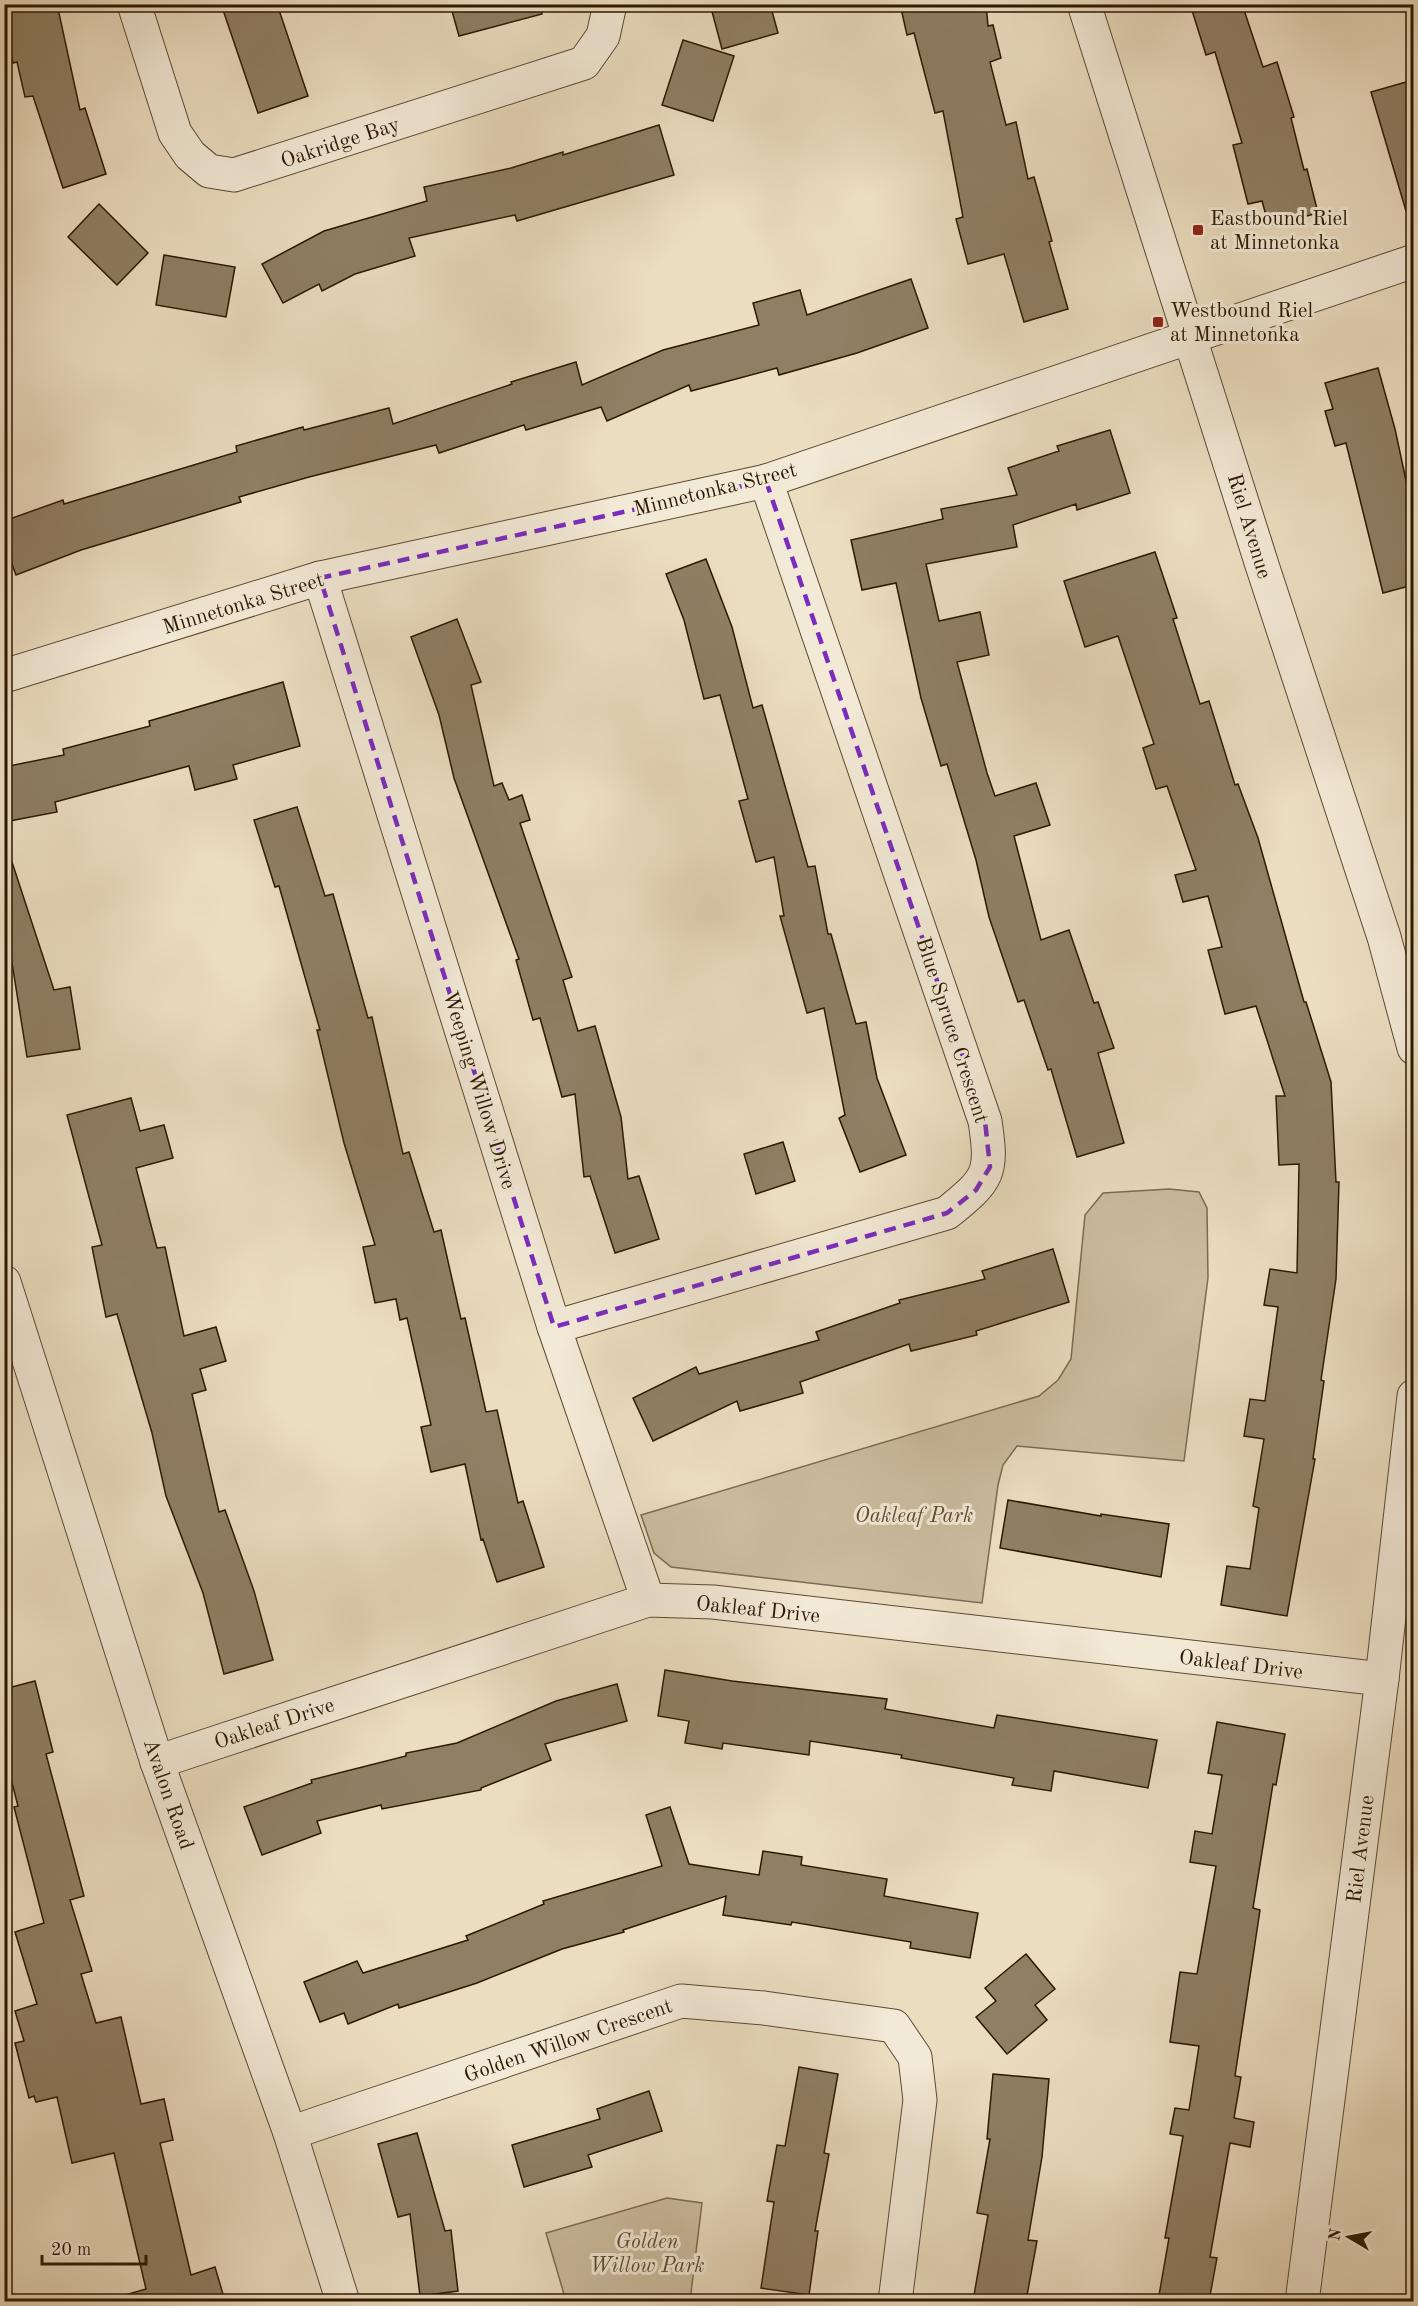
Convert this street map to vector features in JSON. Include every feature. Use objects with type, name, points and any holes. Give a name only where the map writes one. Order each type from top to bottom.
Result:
[{"type":"street","name":"Oakridge Bay","points":[[135,4],[175,133],[190,155],[209,171],[234,175],[584,63],[603,36],[610,4]]},
{"type":"street","name":"Riel Avenue","points":[[1084,4],[1265,576],[1384,937],[1413,1048]]},
{"type":"street","name":"Minnetonka Street","points":[[4,676],[320,578],[766,481],[1413,261]]},
{"type":"street","name":"Blue Spruce Crescent","points":[[554,1327],[947,1213],[976,1190],[990,1167],[985,1121],[766,481]]},
{"type":"street","name":"Weeping Willow Drive","points":[[320,578],[554,1327],[648,1600]]},
{"type":"street","name":"Avalon Road","points":[[4,1282],[157,1762],[290,2133],[344,2301]]},
{"type":"street","name":"Riel Avenue","points":[[1302,2301],[1382,1679],[1413,1396]]},
{"type":"street","name":"Oakleaf Drive","points":[[157,1762],[648,1600],[713,1602],[1382,1679]]},
{"type":"street","name":"Golden Willow Crescent","points":[[290,2133],[681,2001],[764,2008],[894,2026],[915,2057],[921,2100],[895,2301]]},
{"type":"highlighted area","points":[[766,481],[985,1121],[990,1167],[976,1190],[947,1213],[554,1327],[320,578]]},
{"type":"green space","name":"Oakleaf Park","points":[[1169,1189],[1199,1192],[1207,1208],[1208,1278],[1184,1461],[1017,1446],[1003,1465],[998,1485],[982,1603],[671,1567],[654,1553],[641,1515],[1039,1396],[1058,1380],[1071,1359],[1085,1215],[1103,1193]]},
{"type":"green space","name":"Golden Willow Park","points":[[667,2198],[702,2203],[690,2301],[566,2301],[546,2233]]},
{"type":"building","points":[[4,4],[57,4],[80,110],[85,108],[106,174],[63,188],[33,96],[25,97],[17,62],[13,63],[4,22]]},
{"type":"building","points":[[221,4],[277,4],[308,96],[258,113]]},
{"type":"building","points":[[450,4],[541,4],[542,14],[459,36]]},
{"type":"building","points":[[710,4],[770,4],[778,33],[722,49]]},
{"type":"building","points":[[900,4],[986,4],[988,26],[993,25],[1001,58],[990,62],[1006,125],[1016,122],[1028,179],[1034,177],[1068,309],[1024,322],[1004,254],[968,264],[956,219],[963,217],[943,111],[935,113],[914,33],[907,35]]},
{"type":"building","points":[[1190,4],[1242,4],[1263,67],[1277,62],[1294,117],[1291,118],[1304,170],[1307,169],[1318,213],[1269,226],[1262,201],[1248,204],[1233,145],[1242,143],[1215,52],[1206,55]]},
{"type":"building","points":[[683,40],[734,56],[713,121],[662,105]]},
{"type":"building","points":[[1413,80],[1413,210],[1406,211],[1371,92]]},
{"type":"building","points":[[659,125],[674,175],[517,221],[515,215],[409,238],[415,256],[355,274],[322,291],[319,284],[283,303],[262,264],[324,231],[427,201],[424,187],[511,168],[563,152],[563,155]]},
{"type":"building","points":[[99,204],[148,253],[117,285],[68,237]]},
{"type":"building","points":[[164,255],[235,267],[226,317],[156,305]]},
{"type":"building","points":[[911,279],[928,328],[857,353],[779,375],[777,368],[691,391],[689,385],[607,421],[601,407],[526,430],[524,425],[439,453],[436,445],[309,477],[239,497],[241,502],[81,550],[16,575],[4,543],[4,521],[63,500],[64,504],[237,452],[236,446],[303,427],[304,430],[389,408],[393,424],[512,384],[511,382],[576,362],[582,385],[663,350],[759,325],[753,303],[800,290],[807,315]]},
{"type":"building","points":[[1378,368],[1395,429],[1413,513],[1413,585],[1383,593],[1346,443],[1335,446],[1325,411],[1333,409],[1325,383]]},
{"type":"building","points":[[1110,430],[1130,493],[1077,510],[1076,504],[1013,525],[1017,547],[926,564],[939,621],[980,612],[989,655],[957,662],[987,773],[995,796],[1036,783],[1050,825],[1014,836],[1041,940],[1069,930],[1094,1003],[1098,1002],[1114,1048],[1098,1053],[1124,1143],[1077,1157],[1051,1069],[1048,1070],[1024,1000],[1018,1002],[989,917],[976,860],[947,764],[941,766],[921,698],[896,583],[862,590],[851,540],[943,519],[941,509],[1017,495],[1008,468],[1059,451],[1057,446]]},
{"type":"building","points":[[1155,552],[1177,618],[1173,619],[1200,704],[1209,701],[1235,785],[1238,784],[1258,838],[1304,1002],[1306,1002],[1331,1082],[1336,1182],[1339,1182],[1336,1279],[1321,1380],[1324,1381],[1313,1459],[1315,1459],[1287,1616],[1221,1605],[1227,1566],[1250,1569],[1259,1508],[1253,1506],[1264,1439],[1244,1436],[1250,1399],[1265,1401],[1278,1307],[1264,1305],[1270,1269],[1297,1273],[1299,1164],[1279,1165],[1276,1096],[1285,1096],[1256,1006],[1225,1014],[1208,950],[1222,947],[1208,896],[1183,902],[1175,875],[1196,870],[1167,786],[1156,789],[1143,748],[1154,744],[1118,636],[1085,647],[1064,581]]},
{"type":"building","points":[[706,559],[732,627],[753,708],[762,705],[808,867],[815,866],[828,934],[831,934],[856,1024],[866,1022],[877,1078],[906,1155],[860,1172],[839,1118],[845,1115],[824,1008],[807,1013],[780,916],[784,916],[774,857],[756,862],[739,801],[748,799],[720,695],[704,699],[684,620],[666,574]]},
{"type":"building","points":[[457,619],[481,682],[471,685],[494,786],[502,783],[509,800],[522,795],[530,820],[520,823],[572,977],[563,980],[578,1031],[595,1026],[621,1117],[628,1179],[639,1176],[659,1239],[615,1253],[590,1176],[584,1177],[575,1094],[562,1097],[540,1018],[533,1020],[516,960],[519,959],[454,778],[439,715],[411,637]]},
{"type":"building","points":[[283,682],[300,746],[233,765],[237,779],[195,790],[189,766],[55,802],[57,812],[4,822],[4,767],[64,755],[63,749],[150,726],[149,721]]},
{"type":"building","points":[[297,807],[325,896],[333,894],[368,1018],[372,1017],[403,1154],[409,1152],[434,1232],[441,1230],[461,1319],[465,1318],[486,1412],[497,1410],[518,1503],[523,1501],[544,1567],[497,1582],[483,1539],[481,1540],[465,1464],[431,1472],[421,1427],[431,1425],[407,1318],[400,1320],[396,1299],[375,1303],[363,1247],[375,1245],[344,1143],[317,1030],[320,1030],[279,886],[275,887],[254,820]]},
{"type":"building","points":[[10,856],[54,990],[70,987],[80,1049],[27,1057],[12,963],[4,966],[4,857]]},
{"type":"building","points":[[131,1098],[140,1131],[164,1125],[173,1158],[136,1168],[157,1248],[165,1247],[184,1336],[216,1327],[226,1361],[200,1369],[206,1390],[192,1394],[219,1512],[225,1510],[254,1591],[273,1660],[224,1674],[203,1593],[166,1496],[152,1433],[117,1314],[106,1317],[92,1247],[102,1245],[67,1115]]},
{"type":"building","points":[[783,1142],[795,1181],[756,1194],[744,1154]]},
{"type":"building","points":[[1053,1249],[1069,1302],[976,1331],[977,1335],[911,1351],[909,1344],[800,1382],[803,1393],[740,1411],[737,1401],[653,1441],[633,1398],[696,1367],[699,1374],[819,1340],[816,1332],[900,1303],[899,1300],[985,1279],[982,1271]]},
{"type":"building","points":[[1008,1500],[1101,1516],[1101,1514],[1169,1524],[1161,1577],[1000,1548]]},
{"type":"building","points":[[665,1670],[732,1681],[887,1699],[885,1709],[994,1728],[997,1715],[1157,1740],[1148,1788],[1054,1771],[1051,1791],[1012,1785],[1014,1778],[901,1758],[902,1755],[810,1741],[809,1755],[723,1743],[722,1749],[685,1743],[689,1721],[658,1716]]},
{"type":"building","points":[[35,1681],[53,1752],[46,1754],[84,1896],[70,1900],[92,1971],[81,1974],[96,2023],[121,2017],[141,2104],[164,2099],[173,2140],[160,2143],[191,2275],[215,2267],[225,2301],[126,2301],[125,2295],[146,2289],[114,2153],[72,2163],[57,2097],[36,2102],[34,2096],[29,2098],[15,2043],[24,2041],[15,2011],[37,2004],[15,1932],[44,1923],[14,1807],[18,1806],[4,1752],[4,1689]]},
{"type":"building","points":[[617,1684],[627,1721],[545,1744],[551,1760],[481,1788],[481,1790],[382,1809],[381,1805],[317,1821],[321,1833],[262,1855],[244,1807],[312,1783],[311,1780],[406,1756],[406,1753],[457,1743],[556,1701]]},
{"type":"building","points":[[1217,1722],[1285,1734],[1276,1785],[1273,1784],[1253,1908],[1260,1910],[1235,2076],[1241,2077],[1234,2118],[1254,2122],[1250,2147],[1230,2143],[1210,2257],[1217,2258],[1209,2301],[1158,2301],[1169,2238],[1165,2238],[1183,2136],[1170,2134],[1175,2108],[1189,2110],[1199,2046],[1170,2042],[1180,1972],[1197,1974],[1216,1866],[1190,1862],[1195,1831],[1212,1834],[1222,1775],[1208,1773]]},
{"type":"building","points":[[670,1807],[689,1864],[759,1875],[763,1851],[802,1857],[801,1865],[887,1879],[884,1896],[978,1913],[970,1958],[910,1948],[911,1942],[792,1922],[791,1925],[723,1915],[726,1896],[623,1930],[624,1932],[562,1949],[477,1983],[399,2008],[398,2004],[348,2024],[344,2013],[320,2022],[304,1982],[357,1961],[363,1973],[468,1940],[466,1936],[544,1904],[543,1901],[662,1866],[646,1815]]},
{"type":"building","points":[[1026,1954],[1055,1989],[1035,2005],[1047,2020],[1007,2054],[976,2017],[996,2001],[985,1988]]},
{"type":"building","points":[[799,2067],[838,2074],[824,2153],[829,2154],[815,2231],[818,2231],[809,2295],[761,2288],[774,2202],[767,2201],[777,2145],[785,2146]]},
{"type":"building","points":[[993,2074],[1049,2079],[1042,2157],[1028,2240],[1037,2241],[1026,2301],[973,2301],[988,2215],[977,2213],[990,2139],[987,2139]]},
{"type":"building","points":[[649,2091],[662,2131],[588,2155],[592,2167],[524,2187],[512,2145],[600,2119],[597,2109]]},
{"type":"building","points":[[417,2133],[445,2231],[451,2230],[458,2291],[420,2296],[410,2214],[398,2217],[378,2144]]},
{"type":"place","name":"Eastbound Riel at Minnetonka","points":[[1198,230]]},
{"type":"place","name":"Westbound Riel at Minnetonka","points":[[1158,322]]}]
